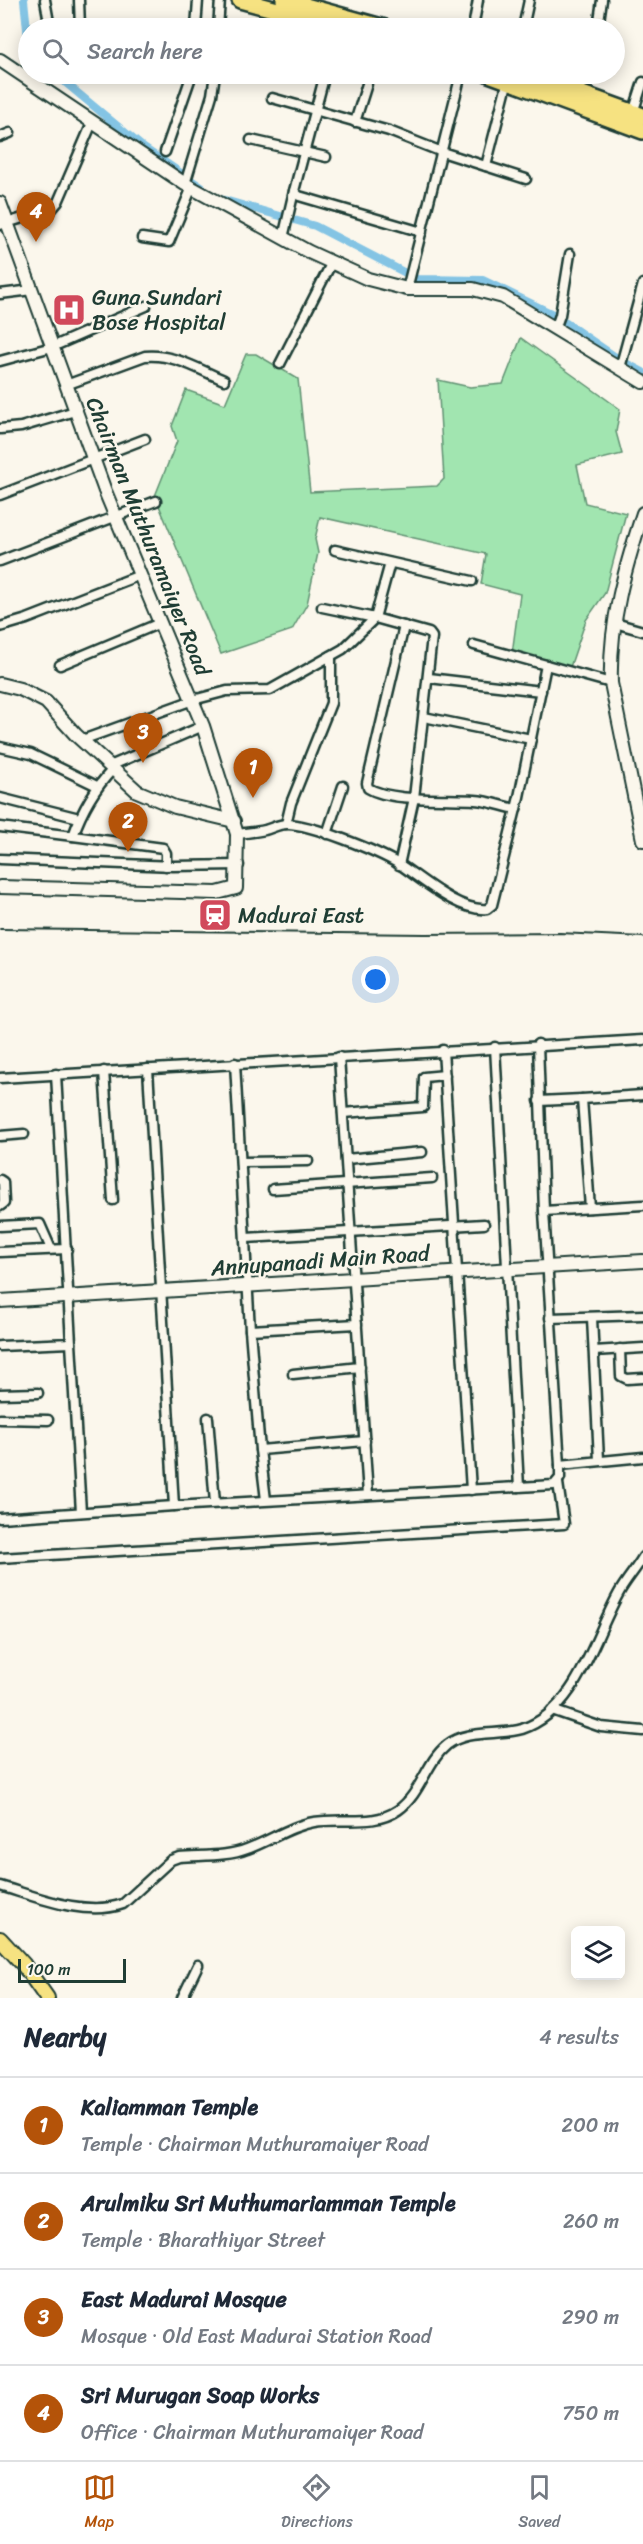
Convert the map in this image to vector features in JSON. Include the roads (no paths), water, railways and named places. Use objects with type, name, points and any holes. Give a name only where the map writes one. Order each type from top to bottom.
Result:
[{"type":"highway","points":[[240,0],[304,18]]},
{"type":"highway","points":[[284,0],[349,18]]},
{"type":"highway","points":[[519,84],[643,130]]},
{"type":"highway","points":[[555,84],[638,114]]},
{"type":"main road","points":[[0,1939],[23,1964],[47,1998]]},
{"type":"street","points":[[45,0],[48,18]]},
{"type":"street","points":[[79,0],[80,18]]},
{"type":"street","points":[[197,18],[198,0]]},
{"type":"street","points":[[219,18],[220,0]]},
{"type":"street","points":[[475,18],[478,0]]},
{"type":"street","points":[[525,18],[529,0]]},
{"type":"street","points":[[599,18],[602,0]]},
{"type":"street","points":[[0,60],[18,72]]},
{"type":"street","points":[[638,114],[643,82]]},
{"type":"street","points":[[35,84],[92,123],[283,238],[368,279],[409,281],[473,289],[503,297],[558,322],[622,362],[643,382]]},
{"type":"street","points":[[165,152],[189,84]]},
{"type":"street","points":[[142,238],[169,242],[214,84]]},
{"type":"street","points":[[283,238],[322,84]]},
{"type":"street","points":[[355,122],[367,84]]},
{"type":"street","points":[[409,281],[459,84]]},
{"type":"street","points":[[486,166],[507,84]]},
{"type":"street","points":[[578,92],[581,84]]},
{"type":"street","points":[[272,98],[389,131],[442,152],[526,179]]},
{"type":"street","points":[[4,225],[52,209],[58,202],[92,123]]},
{"type":"street","points":[[0,137],[10,133]]},
{"type":"street","points":[[250,140],[326,157]]},
{"type":"street","points":[[294,191],[298,196],[422,232]]},
{"type":"street","name":"Chairman Muthuramaiyer Road","points":[[0,203],[4,225],[32,290],[75,411],[203,726],[234,821],[239,865],[236,888],[217,893],[0,887]]},
{"type":"street","points":[[558,322],[570,254]]},
{"type":"street","points":[[280,364],[332,262]]},
{"type":"street","points":[[622,362],[643,284]]},
{"type":"street","points":[[0,294],[32,290]]},
{"type":"street","points":[[0,361],[52,347],[146,306]]},
{"type":"street","points":[[66,385],[145,356],[157,355],[170,357],[224,380]]},
{"type":"street","points":[[0,429],[21,427],[75,411]]},
{"type":"street","points":[[0,495],[145,439]]},
{"type":"street","points":[[0,561],[156,501]]},
{"type":"street","points":[[643,513],[625,568],[615,623],[611,683],[643,840]]},
{"type":"street","points":[[335,550],[472,581]]},
{"type":"street","points":[[82,740],[193,700],[227,691],[270,690],[331,656],[343,649],[375,618],[390,563]]},
{"type":"street","points":[[0,627],[27,619],[140,575]]},
{"type":"street","points":[[322,607],[375,618],[429,633],[432,638],[414,798],[399,865]]},
{"type":"street","points":[[60,665],[160,622]]},
{"type":"street","points":[[615,623],[643,630]]},
{"type":"street","points":[[404,626],[367,783],[368,788],[375,792],[414,798],[478,800],[516,809]]},
{"type":"street","points":[[474,645],[611,683]]},
{"type":"street","points":[[286,824],[291,803],[331,703],[331,656]]},
{"type":"street","points":[[237,834],[286,824],[327,834],[364,846],[399,865],[443,894],[475,909],[487,909],[492,905],[516,809],[546,665]]},
{"type":"street","points":[[429,678],[541,691]]},
{"type":"street","points":[[0,684],[27,691],[46,702],[82,740],[137,791],[175,807],[234,821]]},
{"type":"street","points":[[424,717],[531,739]]},
{"type":"street","points":[[74,836],[79,818],[97,786],[111,768],[203,726]]},
{"type":"street","points":[[0,747],[31,754],[97,786]]},
{"type":"street","points":[[327,834],[343,786]]},
{"type":"street","points":[[0,798],[79,818]]},
{"type":"street","points":[[0,827],[163,848],[166,853],[166,866]]},
{"type":"street","points":[[0,859],[166,866],[239,865]]},
{"type":"street","points":[[0,1078],[538,1044],[643,1040]]},
{"type":"street","points":[[0,1558],[564,1524],[558,1483],[560,1465],[544,1211],[538,1044]]},
{"type":"street","points":[[495,1047],[498,1140],[509,1270],[519,1487]]},
{"type":"street","points":[[443,1050],[459,1273],[471,1490]]},
{"type":"street","points":[[339,1057],[368,1495]]},
{"type":"street","points":[[235,1063],[250,1330],[266,1500]]},
{"type":"street","points":[[148,1069],[174,1506]]},
{"type":"street","points":[[104,1071],[113,1200]]},
{"type":"street","points":[[56,1074],[71,1297],[71,1343],[81,1512]]},
{"type":"street","points":[[343,1113],[423,1107],[424,1077],[445,1075]]},
{"type":"street","points":[[539,1101],[643,1095]]},
{"type":"street","points":[[582,1099],[590,1208]]},
{"type":"street","points":[[0,1136],[24,1134]]},
{"type":"street","points":[[346,1159],[422,1152]]},
{"type":"street","points":[[242,1162],[308,1161]]},
{"type":"street","points":[[273,1189],[432,1178]]},
{"type":"street","points":[[0,1180],[3,1182],[4,1203],[0,1206]]},
{"type":"street","points":[[544,1211],[643,1205]]},
{"type":"street","points":[[0,1226],[40,1224],[51,1250]]},
{"type":"street","points":[[246,1238],[484,1224]]},
{"type":"street","points":[[0,1252],[68,1249]]},
{"type":"street","name":"Annupanadi Main Road","points":[[0,1301],[643,1261]]},
{"type":"street","points":[[550,1318],[643,1315]]},
{"type":"street","points":[[592,1318],[598,1460]]},
{"type":"street","points":[[250,1330],[357,1324]]},
{"type":"street","points":[[0,1346],[71,1343]]},
{"type":"street","points":[[594,1351],[643,1348]]},
{"type":"street","points":[[620,1350],[621,1376],[627,1379],[643,1378]]},
{"type":"street","points":[[293,1374],[360,1366]]},
{"type":"street","points":[[0,1394],[38,1393]]},
{"type":"street","points":[[208,1418],[215,1503]]},
{"type":"street","points":[[0,1419],[48,1420]]},
{"type":"street","points":[[260,1450],[364,1441]]},
{"type":"street","points":[[560,1465],[643,1457]]},
{"type":"street","points":[[0,1518],[558,1483]]},
{"type":"street","points":[[0,1887],[56,1902],[101,1908],[113,1907],[123,1904],[171,1860],[179,1857],[245,1850],[298,1825],[316,1821],[376,1820],[388,1816],[409,1800],[439,1752],[447,1744],[458,1738],[523,1729],[552,1710],[577,1679],[621,1590],[643,1557]]},
{"type":"street","points":[[552,1710],[601,1727],[643,1731]]},
{"type":"street","points":[[182,1998],[198,1965]]},
{"type":"waterway","points":[[24,0],[26,18]]},
{"type":"waterway","points":[[67,84],[144,148],[203,188]]},
{"type":"waterway","points":[[221,199],[315,226],[417,279],[483,280],[553,314],[620,360],[643,372]]},
{"type":"railway","points":[[0,929],[425,934],[560,933],[643,937]]},
{"type":"place","name":"Sri Murugan Soap Works","points":[[36,242]]},
{"type":"place","name":"Guna Sundari Bose Hospital","points":[[69,310]]},
{"type":"place","name":"East Madurai Mosque","points":[[143,763]]},
{"type":"place","name":"Kaliamman Temple","points":[[253,798]]},
{"type":"place","name":"Arulmiku Sri Muthumariamman Temple","points":[[128,852]]},
{"type":"place","name":"Madurai East","points":[[215,915]]}]
